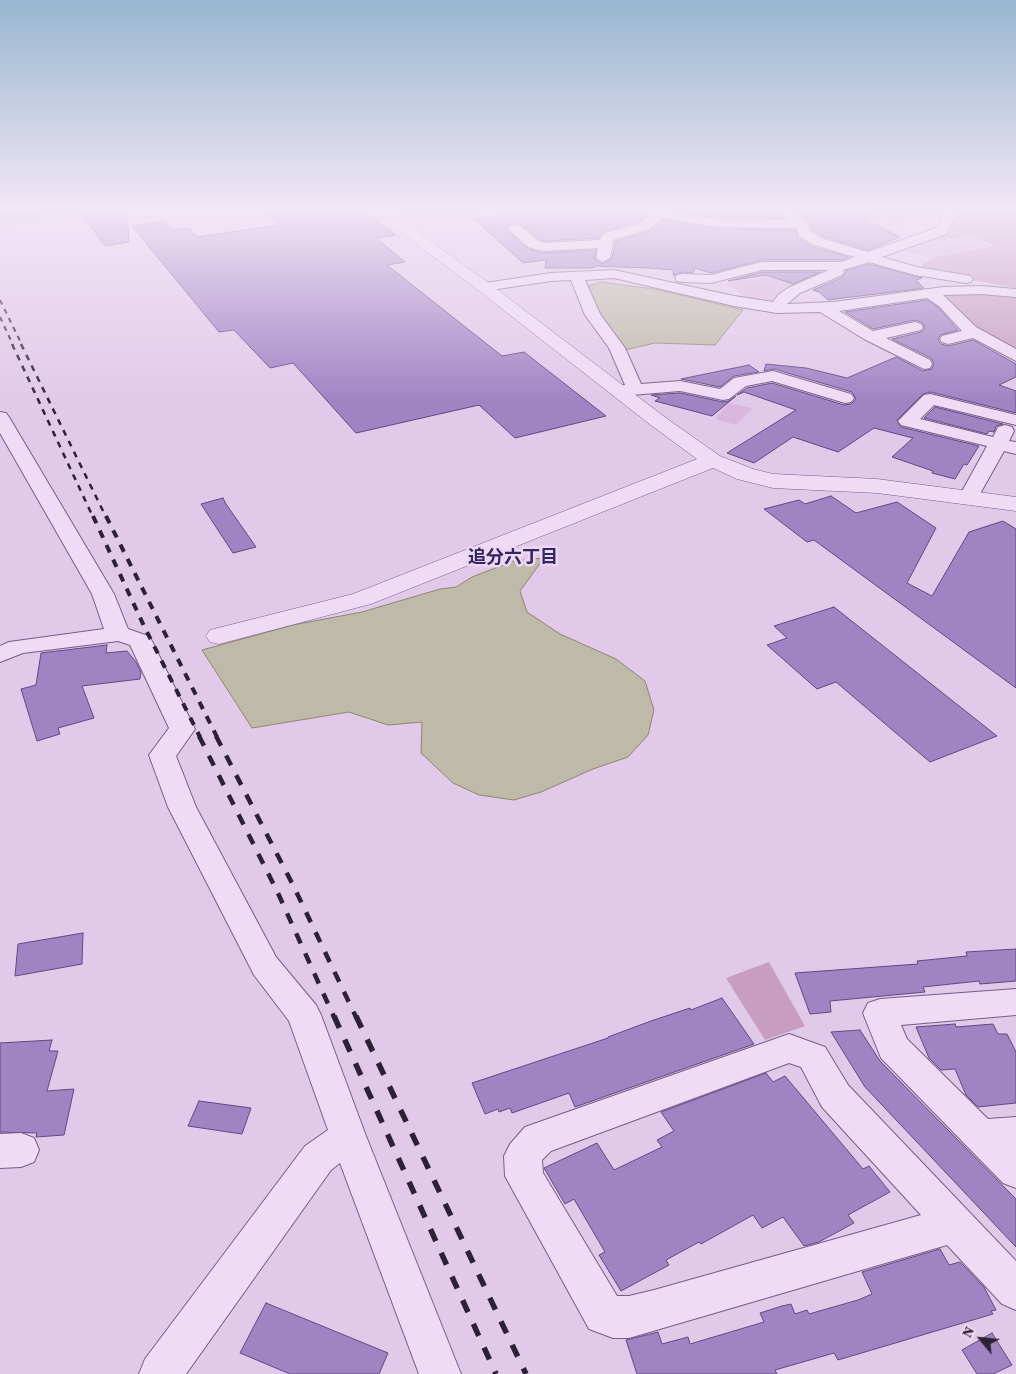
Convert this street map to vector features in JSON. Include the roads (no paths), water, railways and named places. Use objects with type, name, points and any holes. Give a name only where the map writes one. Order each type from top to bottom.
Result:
[{"type":"street","points":[[465,273],[627,389],[713,460],[745,474],[773,481],[877,486],[1016,504]]},
{"type":"street","points":[[484,287],[577,275],[600,274],[668,281],[711,279],[734,273]]},
{"type":"street","points":[[777,308],[784,297],[828,273]]},
{"type":"street","points":[[849,273],[863,276]]},
{"type":"street","points":[[928,273],[998,285],[1014,293]]},
{"type":"street","points":[[577,275],[593,315],[617,348],[630,380],[627,389]]},
{"type":"street","points":[[668,281],[734,301],[777,308],[824,308],[926,292],[969,290],[1014,293]]},
{"type":"street","points":[[896,283],[926,292],[944,303],[974,332],[1016,356]]},
{"type":"street","points":[[824,308],[870,336],[924,364]]},
{"type":"street","points":[[870,336],[915,327]]},
{"type":"street","points":[[948,339],[974,332]]},
{"type":"street","points":[[627,389],[680,386],[723,395],[740,382],[773,376],[845,398]]},
{"type":"street","points":[[968,497],[1007,446],[1014,420],[930,399],[907,421],[1007,446]]},
{"type":"street","points":[[3,431],[103,594],[118,634]]},
{"type":"street","points":[[219,636],[362,600],[713,460]]},
{"type":"street","points":[[0,655],[17,647],[118,634],[140,641],[182,729],[162,755],[182,807],[265,966],[304,1014],[348,1136],[440,1374]]},
{"type":"street","points":[[1016,1002],[880,1013],[894,1048],[1016,1170]]},
{"type":"street","points":[[954,1224],[654,1311],[629,1317],[613,1317],[604,1314],[524,1176],[523,1156],[538,1139],[789,1048],[798,1050],[813,1057],[836,1096],[1016,1290]]},
{"type":"street","points":[[980,1136],[1016,1133]]},
{"type":"street","points":[[160,1374],[318,1158],[348,1136]]},
{"type":"railway","points":[[0,300],[22,345]]},
{"type":"railway","points":[[0,317],[13,345]]},
{"type":"railway","points":[[12,344],[93,517]]},
{"type":"railway","points":[[21,344],[106,517]]},
{"type":"railway","points":[[93,516],[144,626],[200,737]]},
{"type":"railway","points":[[106,516],[217,737]]},
{"type":"railway","points":[[199,736],[277,891],[334,1017]]},
{"type":"railway","points":[[216,736],[294,887],[356,1017]]},
{"type":"railway","points":[[334,1016],[496,1374]]},
{"type":"railway","points":[[356,1016],[526,1374]]},
{"type":"district","name":"追分六丁目","points":[[513,558]]}]
